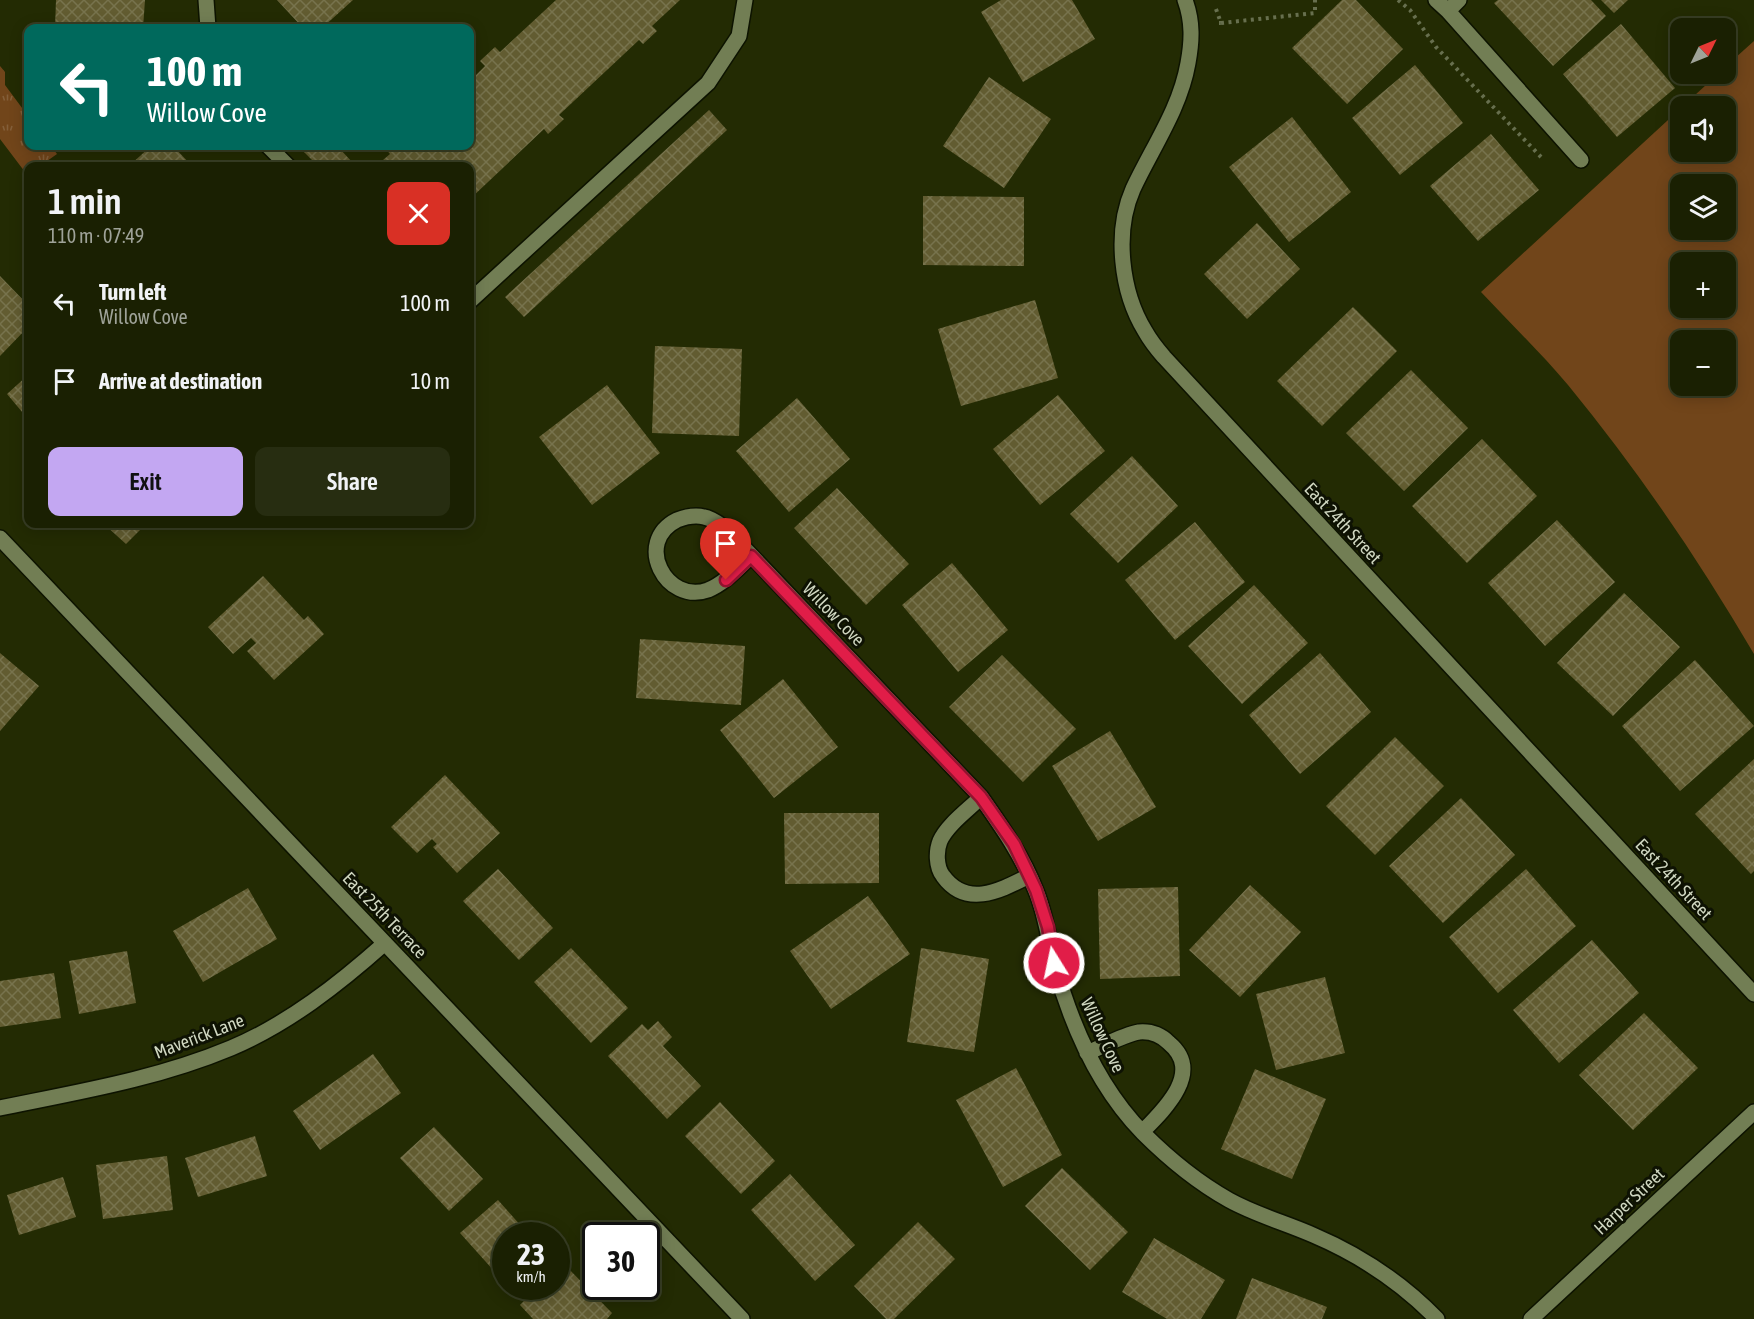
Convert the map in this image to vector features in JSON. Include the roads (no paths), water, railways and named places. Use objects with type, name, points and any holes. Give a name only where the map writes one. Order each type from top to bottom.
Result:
[{"type":"street","points":[[206,0],[208,24]]},
{"type":"street","points":[[474,297],[708,83],[739,36],[745,0]]},
{"type":"street","name":"East 24th Street","points":[[1185,0],[1192,28],[1184,83],[1170,117],[1132,192],[1123,225],[1125,272],[1132,303],[1144,331],[1164,357],[1754,994]]},
{"type":"street","points":[[1436,0],[1581,160]]},
{"type":"street","points":[[1448,11],[1459,0]]},
{"type":"street","points":[[272,150],[284,162]]},
{"type":"street","name":"Willow Cove","points":[[751,556],[726,580],[707,590],[689,592],[672,584],[658,567],[655,550],[661,535],[672,523],[685,517],[705,517],[725,528],[981,797],[1014,844],[1036,890],[1048,927],[1054,963],[1066,1002],[1087,1053],[1111,1095],[1142,1132],[1189,1175],[1230,1201],[1314,1235],[1359,1257],[1414,1296],[1437,1319]]},
{"type":"street","name":"East 25th Terrace","points":[[0,538],[742,1319]]},
{"type":"street","points":[[981,797],[940,840],[937,857],[941,874],[951,886],[965,894],[980,894],[1002,889],[1029,876]]},
{"type":"street","name":"Maverick Lane","points":[[0,1108],[130,1081],[181,1067],[232,1048],[290,1017],[346,978],[385,943]]},
{"type":"street","points":[[1087,1053],[1141,1032],[1157,1034],[1171,1044],[1181,1058],[1183,1076],[1178,1091],[1166,1108],[1142,1132]]},
{"type":"street","name":"Harper Street","points":[[1531,1319],[1754,1112]]}]
